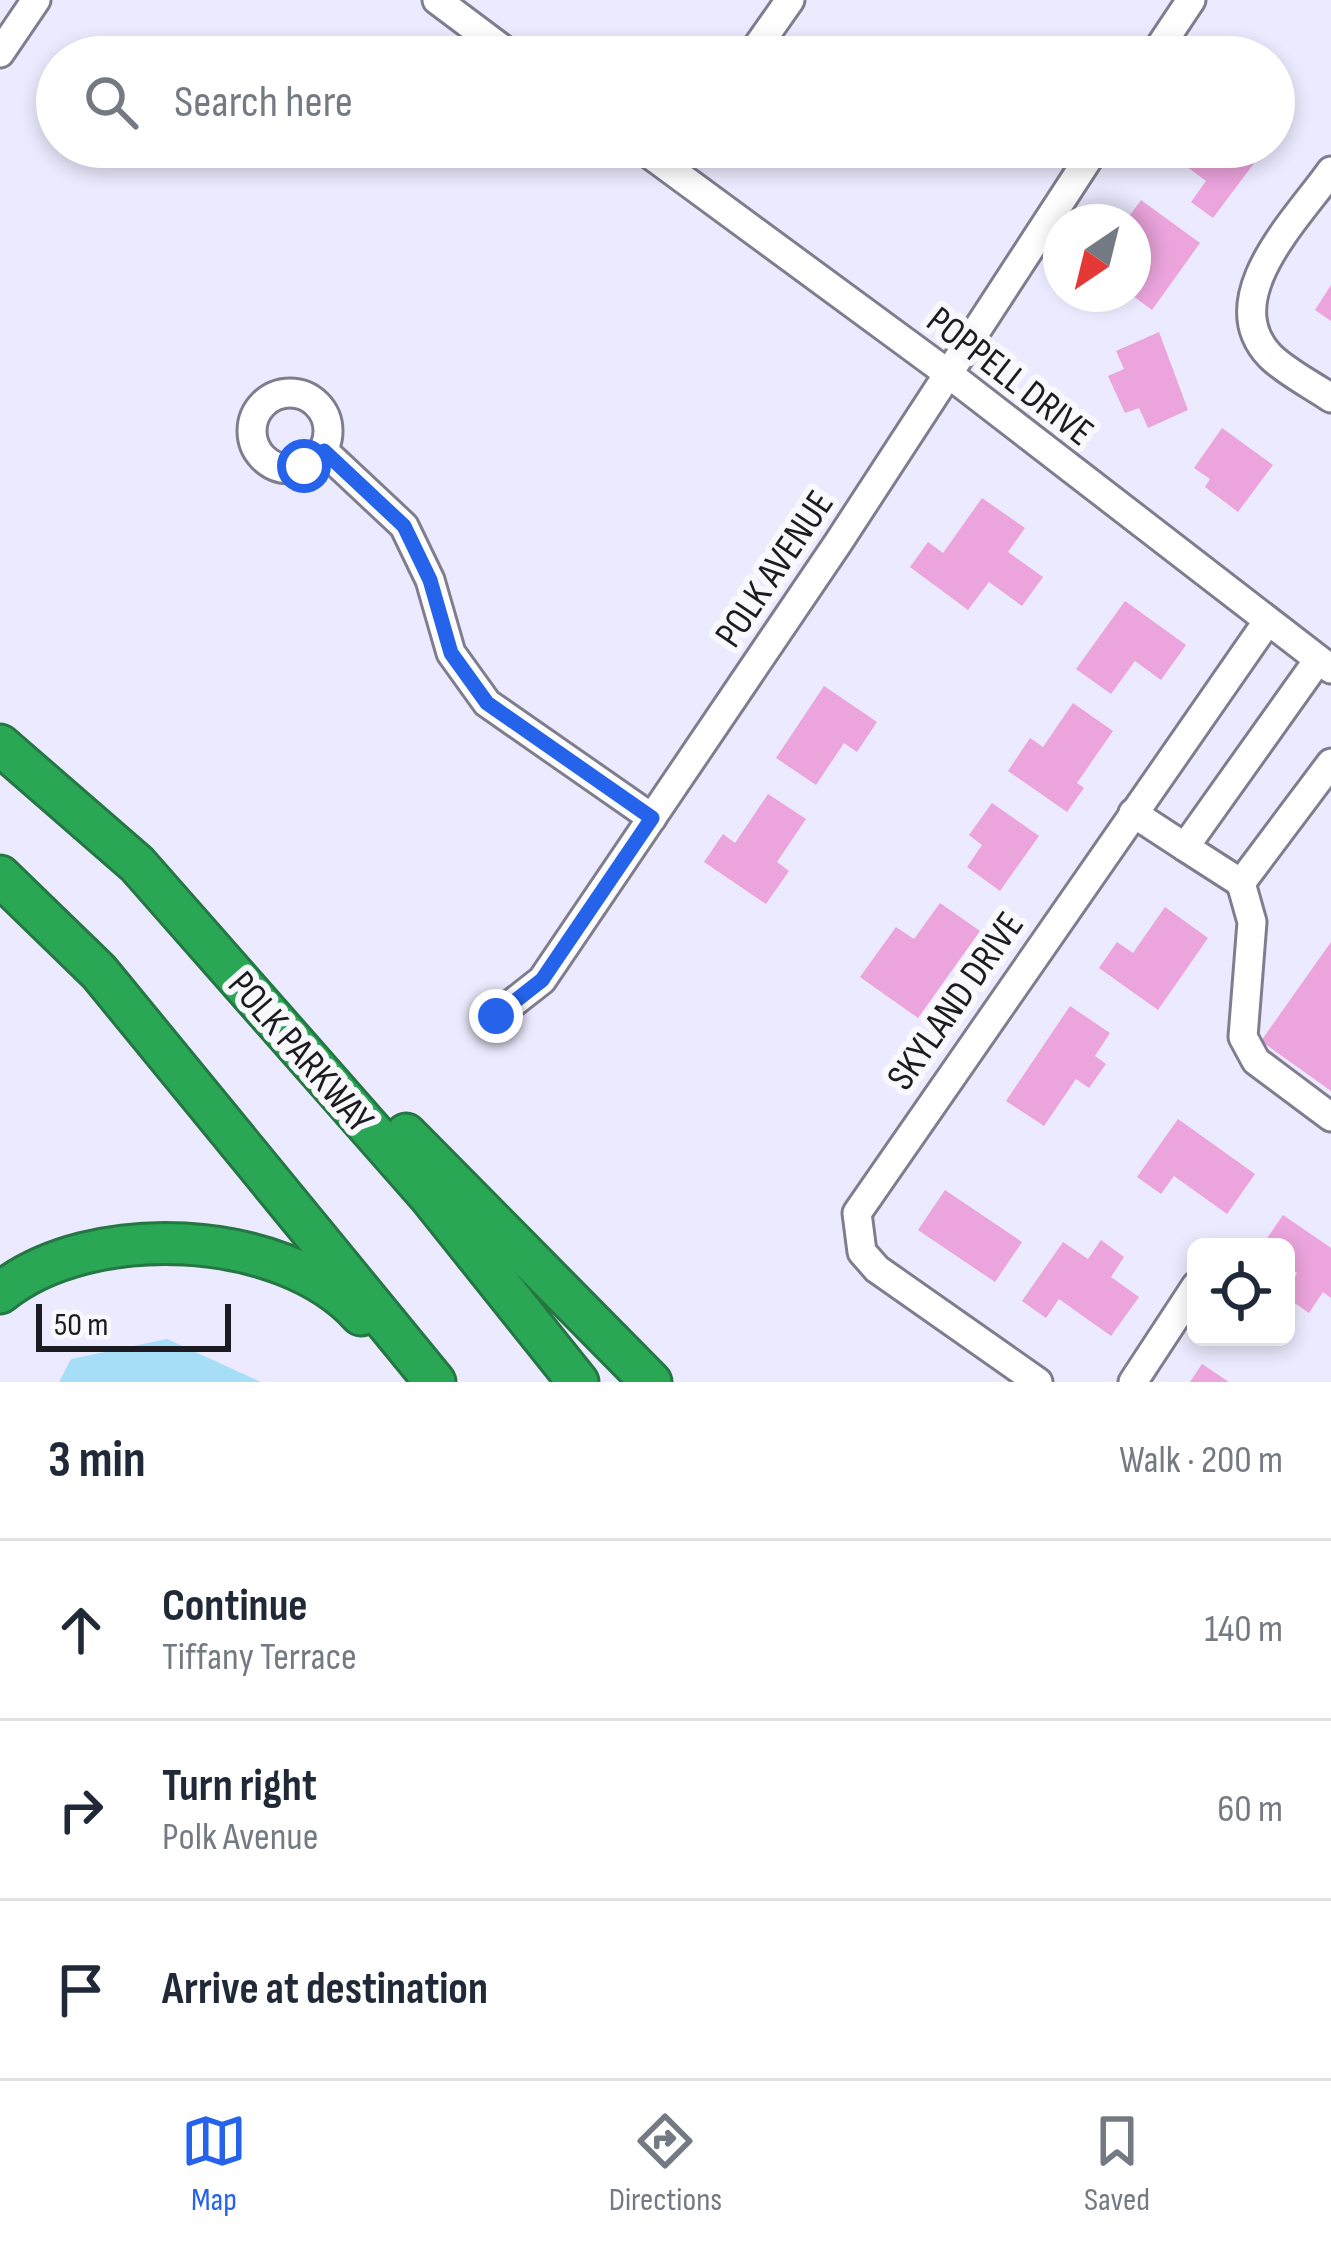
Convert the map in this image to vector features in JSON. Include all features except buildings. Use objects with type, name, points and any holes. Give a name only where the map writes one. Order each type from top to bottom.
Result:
[{"type":"highway","name":"POLK PARKWAY","points":[[0,745],[137,864],[430,1197],[578,1382]]},
{"type":"highway","points":[[137,864],[651,1382]]},
{"type":"highway","points":[[0,876],[99,972],[435,1382]]},
{"type":"highway","points":[[0,1293],[67,1258],[178,1241],[222,1247],[287,1267],[344,1296],[423,1382]]},
{"type":"street","points":[[0,52],[36,0]]},
{"type":"street","points":[[437,0],[485,36]]},
{"type":"street","points":[[765,36],[790,0]]},
{"type":"street","points":[[1167,36],[1191,0]]},
{"type":"street","name":"POPPELL DRIVE","points":[[692,168],[1325,665]]},
{"type":"street","name":"POLK AVENUE","points":[[496,1016],[542,980],[950,375],[1083,168]]},
{"type":"street","points":[[1331,171],[1266,264],[1249,302],[1253,328],[1270,356],[1331,398]]},
{"type":"street","points":[[324,451],[404,526],[430,580],[451,653],[487,703],[652,818]]},
{"type":"street","name":"SKYLAND DRIVE","points":[[1038,1382],[877,1269],[862,1252],[857,1214],[1267,622]]},
{"type":"street","points":[[1185,848],[1325,665]]},
{"type":"street","points":[[1241,884],[1331,764]]},
{"type":"street","points":[[1133,813],[1241,884],[1252,922],[1243,1037],[1256,1061],[1331,1117]]},
{"type":"street","points":[[1132,1382],[1187,1300]]},
{"type":"water","points":[[167,1339],[261,1382],[59,1382],[71,1359]]},
{"type":"route","points":[[304,466],[324,451],[392,510],[415,544],[430,580],[451,653],[487,703],[652,818],[542,980],[496,1016]]}]
